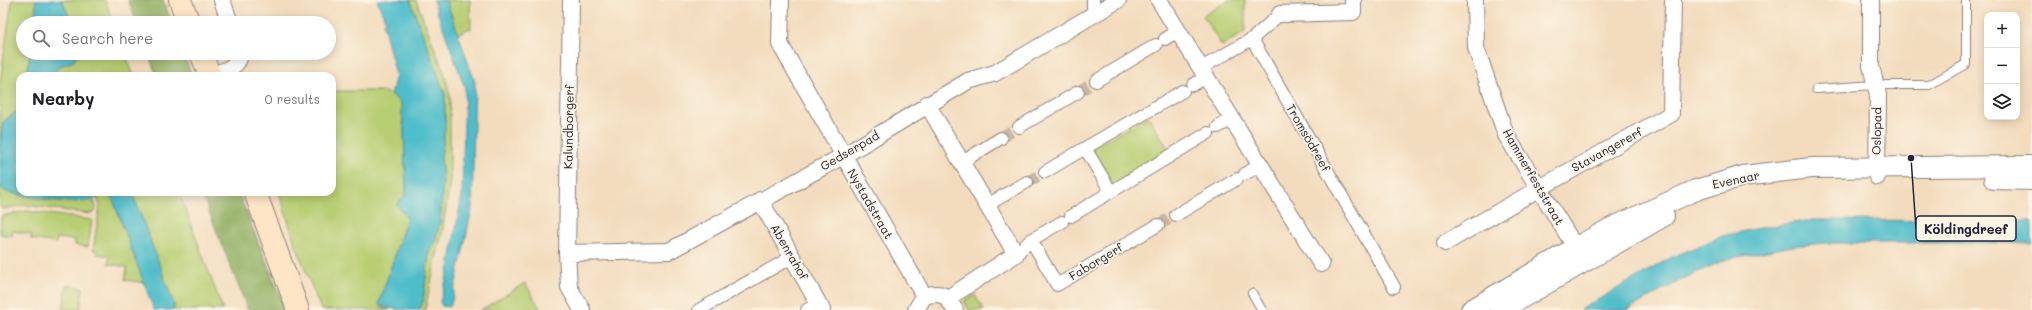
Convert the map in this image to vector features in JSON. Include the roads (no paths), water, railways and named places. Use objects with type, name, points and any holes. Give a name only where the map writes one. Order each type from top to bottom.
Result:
[{"type":"main road","points":[[180,0],[186,16]]},
{"type":"main road","points":[[204,60],[208,72]]},
{"type":"main road","points":[[257,196],[302,310]]},
{"type":"main road","points":[[284,268],[298,310]]},
{"type":"street","points":[[222,0],[228,16]]},
{"type":"street","name":"Kalundborgerf","points":[[571,0],[567,253],[569,287],[582,310]]},
{"type":"street","name":"Nystadstraat","points":[[781,0],[780,44],[924,296]]},
{"type":"street","name":"Gedserpad","points":[[567,253],[669,251],[843,156],[927,104],[968,81],[995,73],[1093,7],[1118,0]]},
{"type":"street","points":[[1159,0],[1166,39],[1196,80],[1232,118],[1321,264]]},
{"type":"street","points":[[1045,172],[1196,80],[1252,39],[1280,14],[1353,12],[1353,0]]},
{"type":"street","name":"Hammerfeststraat","points":[[1475,0],[1476,48],[1506,135],[1574,250]]},
{"type":"street","name":"Stavangererf","points":[[1445,243],[1671,114],[1673,0]]},
{"type":"street","name":"Oslopad","points":[[1871,0],[1871,66],[1878,95],[1877,172]]},
{"type":"street","points":[[1096,81],[1166,39]]},
{"type":"street","name":"Tromsödreef","points":[[1252,39],[1394,287]]},
{"type":"street","points":[[219,72],[236,65],[240,60]]},
{"type":"street","points":[[1019,127],[1078,92]]},
{"type":"street","points":[[927,104],[1016,254]]},
{"type":"street","points":[[916,310],[924,296],[933,294],[942,295],[952,304],[1016,254],[1031,240],[1232,118]]},
{"type":"street","points":[[962,162],[1001,138]]},
{"type":"street","points":[[1085,148],[1111,192]]},
{"type":"street","points":[[1176,215],[1260,165]]},
{"type":"street","name":"Evenaar","points":[[1471,310],[1574,250],[1702,199],[1740,188],[1804,179],[1877,172],[2032,166]]},
{"type":"street","name":"Evenaar","points":[[1877,172],[2032,180]]},
{"type":"street","points":[[988,205],[1027,182]]},
{"type":"street","name":"Abenrahof","points":[[760,200],[792,257],[816,308]]},
{"type":"street","name":"Faborgerf","points":[[1031,240],[1057,284],[1158,225]]},
{"type":"street","name":"Evenaar","points":[[1501,310],[1574,250]]},
{"type":"street","points":[[699,310],[792,257]]},
{"type":"lane","points":[[1816,89],[1875,85],[1929,85],[1966,64],[1966,0]]},
{"type":"lane","points":[[1252,293],[1262,310]]},
{"type":"water","points":[[36,0],[62,0],[69,16],[35,16]]},
{"type":"water","points":[[377,0],[410,0],[445,94],[445,128],[441,157],[443,183],[440,222],[434,245],[429,252],[423,302],[419,310],[392,309],[379,304],[407,218],[397,204],[406,194],[404,130],[401,103],[391,94],[396,76],[383,23],[386,22]]},
{"type":"water","points":[[433,0],[446,0],[475,82],[472,209],[451,305],[449,307],[442,306],[440,302],[448,272],[462,195],[465,88]]},
{"type":"water","points":[[29,60],[74,60],[62,65],[54,72],[28,72]]},
{"type":"water","points":[[16,112],[16,194],[4,191],[0,185],[0,146],[3,122]]},
{"type":"water","points":[[27,196],[102,196],[76,202]]},
{"type":"water","points":[[108,196],[134,196],[174,304],[174,310],[154,310],[112,197]]},
{"type":"water","points":[[1813,220],[2032,221],[2032,243],[1825,243],[1793,246],[1727,259],[1687,277],[1627,310],[1580,310],[1670,258],[1722,236],[1759,228]]},
{"type":"tunnel","points":[[1078,92],[1096,81]]},
{"type":"tunnel","points":[[1001,138],[1019,127]]},
{"type":"tunnel","points":[[1027,182],[1045,172]]},
{"type":"tunnel","points":[[1158,225],[1176,215]]},
{"type":"place","name":"Köldingdreef","points":[[1911,158]]}]
